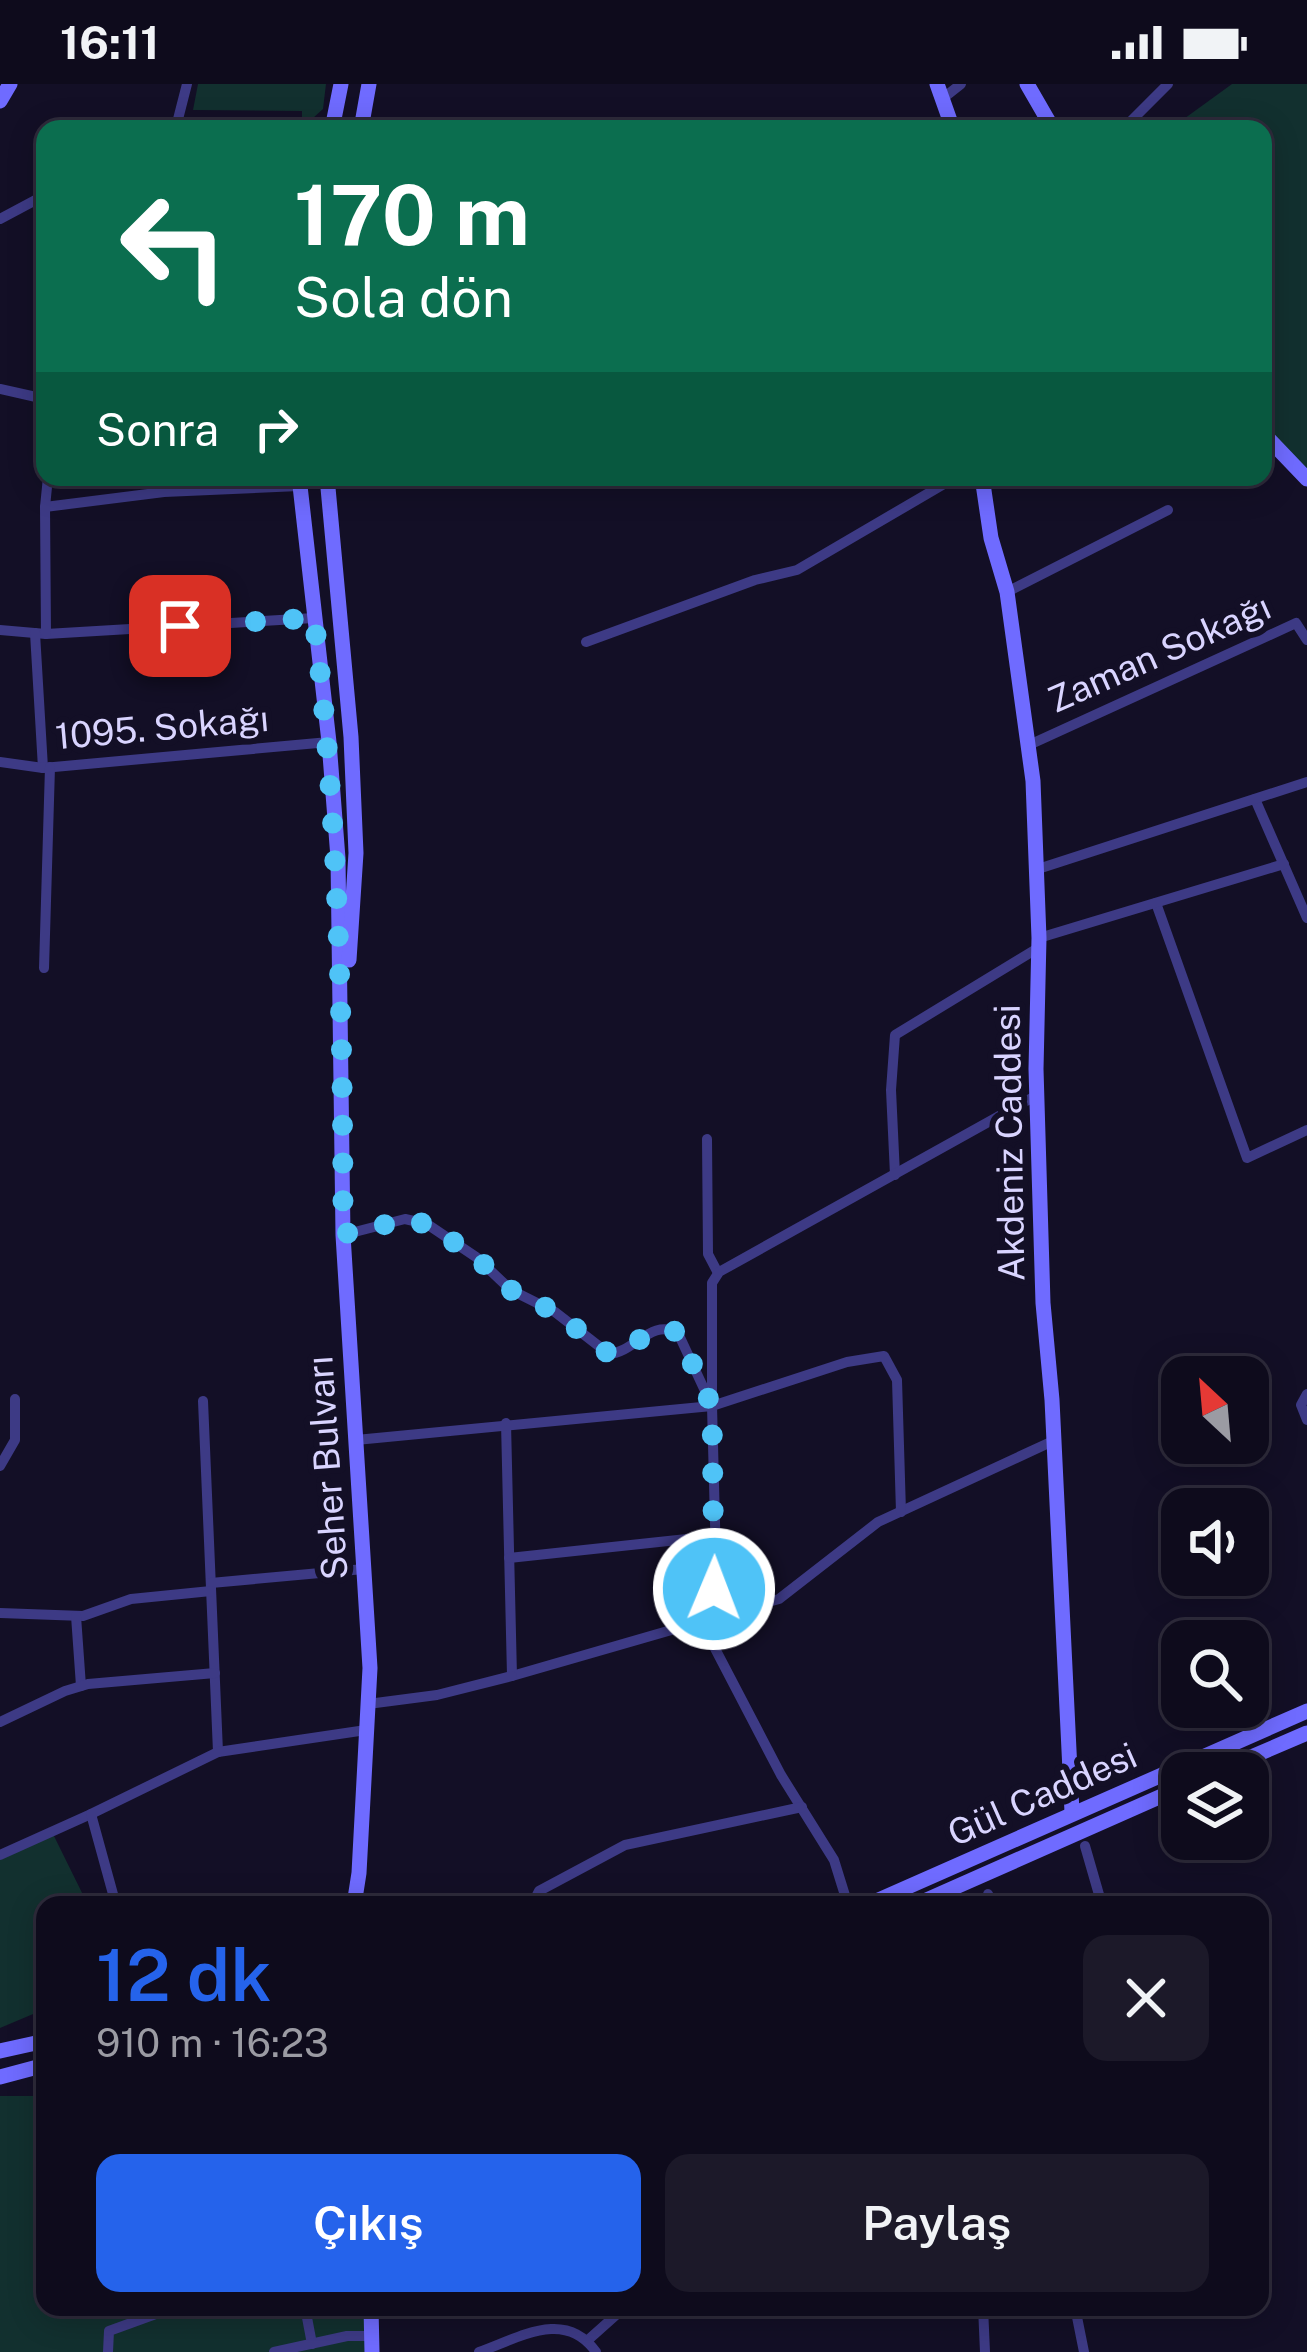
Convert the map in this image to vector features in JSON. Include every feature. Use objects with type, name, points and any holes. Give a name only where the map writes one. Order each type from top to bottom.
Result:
[{"type":"street","points":[[0,101],[10,84]]},
{"type":"street","points":[[179,120],[187,84]]},
{"type":"street","points":[[334,120],[340,84]]},
{"type":"street","points":[[363,120],[369,84]]},
{"type":"street","points":[[950,120],[939,92],[961,84]]},
{"type":"street","points":[[1027,84],[1048,120]]},
{"type":"street","points":[[1132,120],[1168,84]]},
{"type":"street","points":[[0,219],[36,200]]},
{"type":"street","points":[[0,388],[36,397]]},
{"type":"street","points":[[1272,441],[1305,471]]},
{"type":"street","points":[[44,968],[47,768],[40,634],[47,486]]},
{"type":"street","points":[[164,486],[164,493]]},
{"type":"street","points":[[44,506],[250,486]]},
{"type":"street","name":"Seher Bulvarı","points":[[299,486],[338,858],[343,1234],[370,1668],[355,1896]]},
{"type":"street","name":"Seher Bulvarı","points":[[328,486],[351,737],[356,853],[343,1058]]},
{"type":"street","points":[[586,642],[755,580],[797,570],[941,486]]},
{"type":"street","name":"Akdeniz Caddesi","points":[[983,486],[991,538],[1007,592],[1029,745],[1039,943],[1042,1303],[1072,1812]]},
{"type":"street","points":[[1007,592],[1168,510]]},
{"type":"street","points":[[0,630],[40,634],[314,618]]},
{"type":"street","name":"Zaman Sokağı","points":[[1029,745],[1296,623],[1307,640]]},
{"type":"street","name":"1095. Sokağı","points":[[0,762],[47,768],[329,742]]},
{"type":"street","points":[[1037,869],[1307,782]]},
{"type":"street","points":[[1256,799],[1307,918]]},
{"type":"street","points":[[895,1175],[891,1090],[895,1035],[911,1022],[1039,943],[1284,864]]},
{"type":"street","points":[[1156,902],[1247,1158],[1307,1130]]},
{"type":"street","points":[[845,1896],[834,1860],[781,1775],[709,1637],[716,1536],[712,1283],[718,1273],[1037,1095]]},
{"type":"street","points":[[707,1139],[708,1254],[718,1273]]},
{"type":"street","points":[[343,1234],[405,1220],[427,1224],[476,1257],[511,1290],[555,1312],[609,1354],[626,1351],[656,1329],[674,1330],[712,1406]]},
{"type":"street","points":[[356,1439],[712,1406],[847,1362],[884,1356],[892,1366],[898,1393],[901,1512]]},
{"type":"street","points":[[1307,1394],[1301,1405],[1307,1420]]},
{"type":"street","points":[[0,1466],[15,1440],[15,1400]]},
{"type":"street","points":[[203,1401],[218,1752]]},
{"type":"street","points":[[506,1423],[512,1676]]},
{"type":"street","points":[[368,1704],[437,1695],[512,1676],[778,1599],[878,1522],[1053,1441]]},
{"type":"street","points":[[509,1558],[716,1536]]},
{"type":"street","points":[[0,1613],[76,1616],[131,1599],[364,1569]]},
{"type":"street","points":[[76,1616],[81,1686]]},
{"type":"street","points":[[0,1722],[81,1686],[214,1673]]},
{"type":"street","name":"Gül Caddesi","points":[[887,1896],[1307,1711]]},
{"type":"street","points":[[0,1856],[218,1752],[366,1730]]},
{"type":"street","points":[[1262,1752],[1307,1732]]},
{"type":"street","name":"Gül Caddesi","points":[[935,1896],[1161,1796]]},
{"type":"street","points":[[536,1896],[625,1845],[802,1807]]},
{"type":"street","points":[[92,1814],[114,1896]]},
{"type":"street","points":[[1085,1846],[1099,1896]]},
{"type":"street","name":"Seher Bulvarı","points":[[359,1874],[362,1896]]},
{"type":"street","points":[[0,2051],[36,2043]]},
{"type":"street","points":[[0,2077],[36,2067]]},
{"type":"street","points":[[108,2352],[110,2331],[151,2316]]},
{"type":"street","points":[[307,2316],[312,2344]]},
{"type":"street","points":[[588,2340],[615,2316]]},
{"type":"street","points":[[983,2316],[985,2352]]},
{"type":"street","points":[[1077,2316],[1084,2352]]},
{"type":"street","points":[[478,2352],[555,2326],[567,2327],[588,2340],[596,2352]]},
{"type":"street","points":[[274,2352],[347,2336],[371,2344]]},
{"type":"green space","points":[[198,84],[326,84],[323,109],[313,118],[302,118],[302,111],[193,110]]},
{"type":"green space","points":[[1232,84],[1307,84],[1307,478],[1272,444],[1272,120],[1182,120]]},
{"type":"green space","points":[[53,1834],[84,1896],[36,1896],[36,2013],[0,2028],[0,1856]]},
{"type":"green space","points":[[0,2096],[36,2096],[36,2316],[372,2316],[372,2352],[0,2352]]},
{"type":"route","points":[[180,626],[314,618],[338,858],[343,1234],[405,1220],[427,1224],[476,1257],[511,1290],[555,1312],[609,1354],[626,1351],[656,1329],[678,1333],[712,1406],[714,1589]]}]
